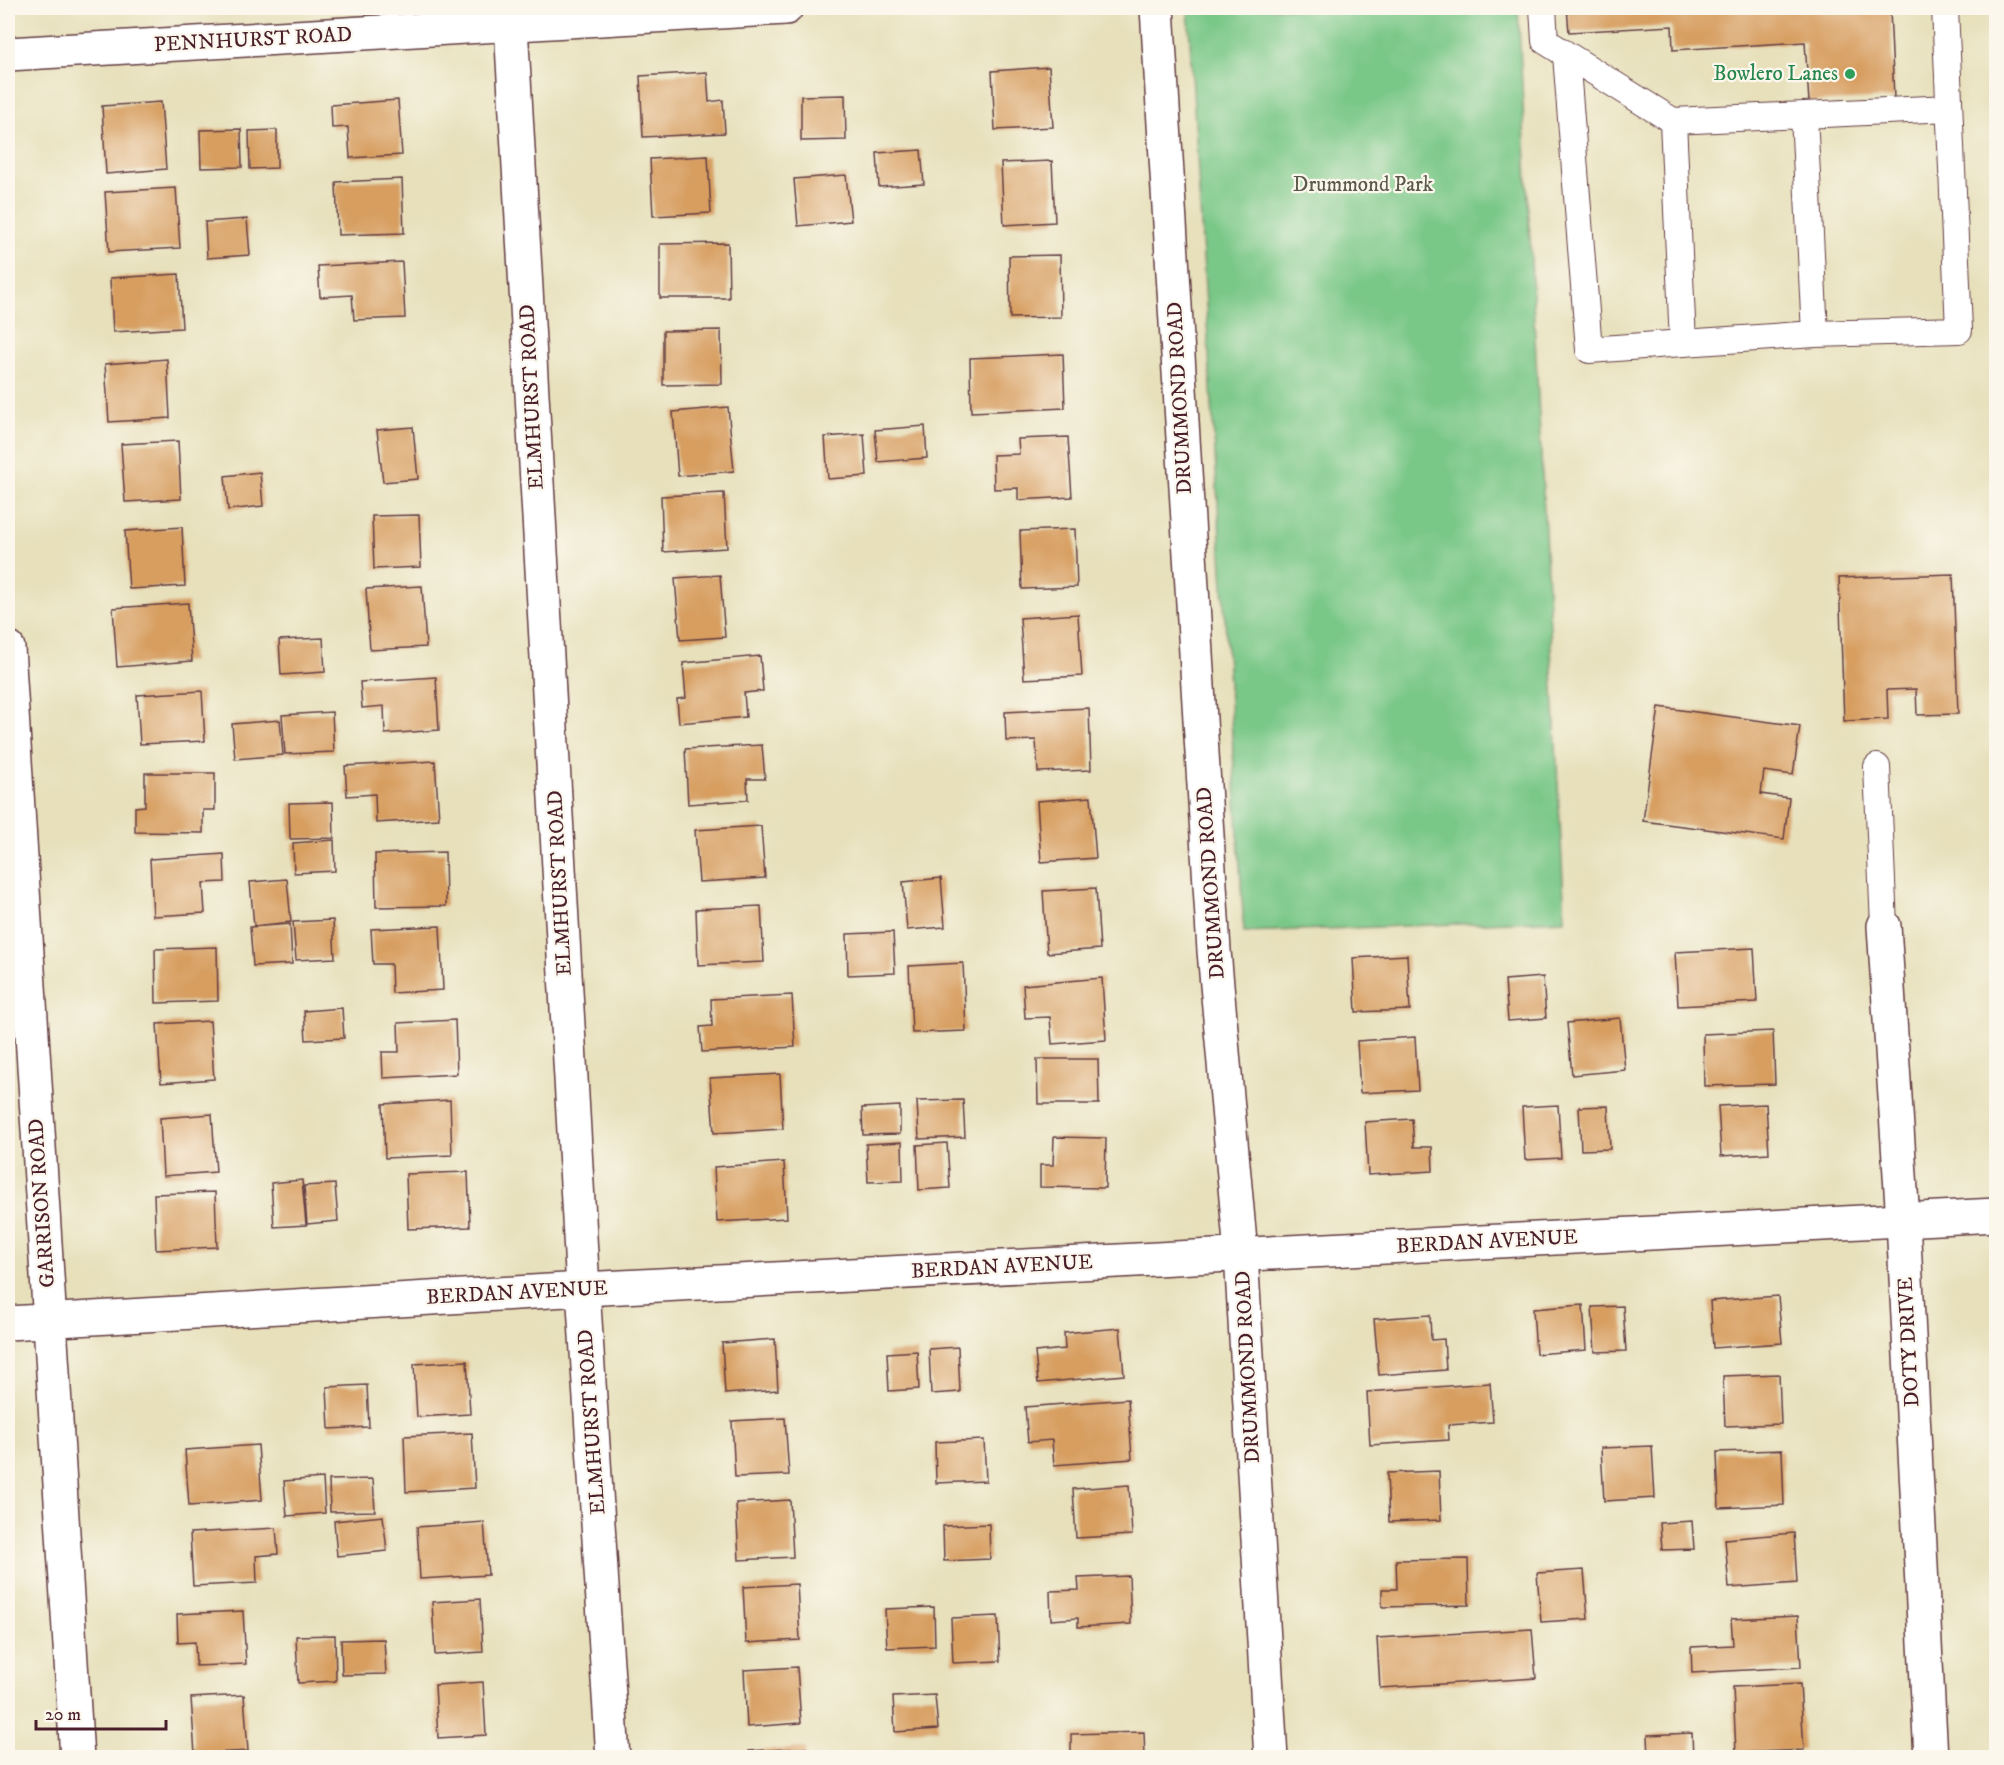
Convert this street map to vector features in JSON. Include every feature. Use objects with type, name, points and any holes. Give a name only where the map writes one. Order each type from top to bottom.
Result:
[{"type":"street","name":"PENNHURST ROAD","points":[[8,54],[510,16],[786,8]]},
{"type":"street","name":"DRUMMOND ROAD","points":[[1157,8],[1214,951],[1241,1254],[1271,1758]]},
{"type":"street","name":"ELMHURST ROAD","points":[[510,16],[583,1289],[613,1758]]},
{"type":"street","name":"GARRISON ROAD","points":[[8,648],[77,1758]]},
{"type":"street","name":"DOTY DRIVE","points":[[1884,926],[1903,1221],[1931,1758]]},
{"type":"street","name":"BERDAN AVENUE","points":[[8,1323],[583,1289],[1996,1215]]},
{"type":"lane","points":[[1543,8],[1545,41],[1673,121],[1949,108]]},
{"type":"lane","points":[[1566,55],[1589,350],[1815,334],[1959,330],[1945,8]]},
{"type":"lane","points":[[1804,115],[1815,334]]},
{"type":"lane","points":[[1673,121],[1683,343]]},
{"type":"lane","points":[[1877,767],[1884,926]]},
{"type":"green space","name":"Drummond Park","points":[[1188,8],[1518,8],[1565,920],[1244,932]]},
{"type":"building","name":"Bowlero Lanes","points":[[1567,8],[1904,8],[1890,10],[1894,98],[1809,102],[1805,42],[1673,50],[1672,26],[1569,32]]},
{"type":"building","points":[[1049,67],[1053,127],[995,130],[992,71]]},
{"type":"building","points":[[707,72],[709,102],[723,100],[725,133],[643,137],[640,76]]},
{"type":"building","points":[[845,95],[846,140],[801,141],[801,96]]},
{"type":"building","points":[[398,100],[402,155],[350,158],[348,127],[332,128],[331,105]]},
{"type":"building","points":[[161,102],[166,169],[106,174],[102,106]]},
{"type":"building","points":[[241,129],[242,167],[201,168],[200,130]]},
{"type":"building","points":[[277,130],[277,168],[250,169],[249,131]]},
{"type":"building","points":[[921,150],[924,184],[879,187],[877,153]]},
{"type":"building","points":[[708,156],[711,213],[653,216],[650,159]]},
{"type":"building","points":[[1052,161],[1055,222],[1004,225],[1001,163]]},
{"type":"building","points":[[846,175],[851,221],[798,226],[794,179]]},
{"type":"building","points":[[402,179],[404,233],[338,235],[336,182]]},
{"type":"building","points":[[176,188],[180,248],[109,252],[105,192]]},
{"type":"building","points":[[247,219],[250,255],[207,258],[205,222]]},
{"type":"building","points":[[728,243],[729,298],[660,298],[660,244]]},
{"type":"building","points":[[1060,255],[1061,317],[1010,318],[1009,256]]},
{"type":"building","points":[[402,262],[405,318],[354,320],[352,295],[320,297],[318,266]]},
{"type":"building","points":[[179,274],[182,328],[113,332],[110,278]]},
{"type":"building","points":[[721,330],[722,384],[663,385],[663,331]]},
{"type":"building","points":[[1063,354],[1065,408],[971,412],[970,358]]},
{"type":"building","points":[[167,359],[170,418],[109,422],[105,364]]},
{"type":"building","points":[[728,407],[734,471],[678,476],[673,412]]},
{"type":"building","points":[[925,426],[927,458],[878,462],[875,430]]},
{"type":"building","points":[[413,427],[418,479],[383,482],[377,430]]},
{"type":"building","points":[[864,434],[867,476],[828,479],[825,437]]},
{"type":"building","points":[[1068,437],[1072,497],[1018,500],[1018,488],[994,489],[993,455],[1019,454],[1018,439]]},
{"type":"building","points":[[178,441],[181,499],[125,502],[121,444]]},
{"type":"building","points":[[260,472],[263,506],[228,510],[225,476]]},
{"type":"building","points":[[724,493],[727,548],[663,552],[661,496]]},
{"type":"building","points":[[419,515],[421,567],[374,569],[372,516]]},
{"type":"building","points":[[182,527],[185,586],[129,589],[125,531]]},
{"type":"building","points":[[1075,529],[1077,587],[1022,589],[1020,531]]},
{"type":"building","points":[[1953,574],[1958,714],[1917,715],[1916,689],[1887,690],[1888,719],[1844,721],[1839,578]]},
{"type":"building","points":[[720,575],[725,637],[680,640],[675,578]]},
{"type":"building","points":[[422,586],[426,647],[370,650],[366,589]]},
{"type":"building","points":[[188,603],[192,661],[117,667],[113,608]]},
{"type":"building","points":[[1078,614],[1082,676],[1024,679],[1020,618]]},
{"type":"building","points":[[323,638],[325,672],[281,675],[279,640]]},
{"type":"building","points":[[760,656],[763,691],[744,693],[746,717],[679,723],[677,699],[686,698],[683,663]]},
{"type":"building","points":[[436,677],[439,730],[385,734],[384,706],[362,708],[360,682]]},
{"type":"building","points":[[202,691],[205,741],[140,744],[137,695]]},
{"type":"building","points":[[1659,707],[1800,726],[1793,775],[1764,771],[1761,794],[1789,798],[1784,839],[1643,821]]},
{"type":"building","points":[[1089,708],[1091,770],[1038,772],[1036,740],[1006,741],[1005,712]]},
{"type":"building","points":[[332,712],[334,752],[285,754],[282,715]]},
{"type":"building","points":[[280,720],[283,755],[235,759],[232,724]]},
{"type":"building","points":[[762,745],[765,779],[747,779],[748,800],[688,804],[685,749]]},
{"type":"building","points":[[435,761],[439,819],[376,823],[375,794],[347,796],[345,766]]},
{"type":"building","points":[[145,773],[215,773],[215,810],[203,810],[203,833],[135,832],[135,807],[145,806]]},
{"type":"building","points":[[1091,797],[1096,858],[1041,862],[1037,801]]},
{"type":"building","points":[[333,802],[334,838],[290,839],[289,803]]},
{"type":"building","points":[[761,826],[765,878],[699,882],[695,830]]},
{"type":"building","points":[[334,840],[335,871],[294,873],[293,843]]},
{"type":"building","points":[[445,852],[446,906],[376,907],[375,854]]},
{"type":"building","points":[[224,854],[225,882],[203,883],[205,913],[153,916],[150,859]]},
{"type":"building","points":[[941,878],[945,927],[907,930],[903,882]]},
{"type":"building","points":[[287,879],[291,922],[254,926],[250,882]]},
{"type":"building","points":[[1096,888],[1100,949],[1047,953],[1043,891]]},
{"type":"building","points":[[761,906],[764,962],[698,965],[696,909]]},
{"type":"building","points":[[333,920],[335,958],[296,960],[293,922]]},
{"type":"building","points":[[290,924],[292,964],[253,966],[250,927]]},
{"type":"building","points":[[440,926],[443,990],[392,993],[391,964],[373,964],[371,929]]},
{"type":"building","points":[[893,932],[895,973],[848,975],[847,934]]},
{"type":"building","points":[[217,947],[218,1001],[156,1003],[155,949]]},
{"type":"building","points":[[1754,948],[1757,1002],[1678,1006],[1675,952]]},
{"type":"building","points":[[1407,955],[1410,1010],[1356,1012],[1353,958]]},
{"type":"building","points":[[963,963],[966,1031],[912,1033],[909,966]]},
{"type":"building","points":[[1543,977],[1546,1018],[1508,1021],[1505,980]]},
{"type":"building","points":[[1102,978],[1106,1040],[1052,1044],[1050,1017],[1025,1018],[1023,985]]},
{"type":"building","points":[[792,995],[795,1047],[702,1052],[700,1027],[712,1026],[711,999]]},
{"type":"building","points":[[342,1008],[344,1038],[306,1040],[304,1011]]},
{"type":"building","points":[[1620,1018],[1625,1070],[1572,1075],[1567,1023]]},
{"type":"building","points":[[455,1020],[457,1074],[383,1078],[382,1052],[399,1052],[398,1023]]},
{"type":"building","points":[[210,1021],[214,1079],[161,1083],[157,1024]]},
{"type":"building","points":[[1773,1031],[1775,1084],[1704,1086],[1703,1034]]},
{"type":"building","points":[[1415,1037],[1418,1090],[1360,1093],[1357,1041]]},
{"type":"building","points":[[1037,1059],[1098,1059],[1099,1104],[1038,1104]]},
{"type":"building","points":[[780,1074],[783,1129],[714,1133],[710,1078]]},
{"type":"building","points":[[450,1100],[452,1155],[385,1158],[383,1104]]},
{"type":"building","points":[[963,1100],[965,1137],[919,1139],[917,1101]]},
{"type":"building","points":[[1766,1104],[1769,1153],[1721,1156],[1718,1106]]},
{"type":"building","points":[[1558,1105],[1561,1158],[1525,1160],[1522,1107]]},
{"type":"building","points":[[900,1106],[900,1134],[863,1135],[862,1108]]},
{"type":"building","points":[[1608,1106],[1610,1149],[1581,1150],[1579,1107]]},
{"type":"building","points":[[212,1114],[216,1172],[163,1176],[160,1118]]},
{"type":"building","points":[[1412,1119],[1414,1147],[1432,1147],[1433,1171],[1368,1175],[1365,1122]]},
{"type":"building","points":[[1054,1137],[1106,1138],[1105,1188],[1040,1187],[1040,1165],[1053,1165]]},
{"type":"building","points":[[902,1142],[903,1181],[868,1182],[866,1144]]},
{"type":"building","points":[[947,1143],[950,1188],[919,1190],[917,1145]]},
{"type":"building","points":[[784,1162],[787,1218],[717,1222],[714,1167]]},
{"type":"building","points":[[468,1172],[470,1227],[408,1229],[406,1174]]},
{"type":"building","points":[[302,1180],[306,1225],[274,1227],[271,1183]]},
{"type":"building","points":[[335,1184],[338,1221],[307,1224],[304,1186]]},
{"type":"building","points":[[215,1192],[217,1247],[156,1250],[154,1194]]},
{"type":"building","points":[[1778,1296],[1782,1343],[1713,1348],[1710,1301]]},
{"type":"building","points":[[1583,1305],[1586,1350],[1536,1354],[1533,1309]]},
{"type":"building","points":[[1623,1306],[1626,1351],[1595,1352],[1592,1307]]},
{"type":"building","points":[[1430,1315],[1431,1340],[1444,1339],[1446,1370],[1379,1375],[1374,1319]]},
{"type":"building","points":[[1120,1328],[1124,1375],[1038,1383],[1035,1352],[1065,1349],[1064,1333]]},
{"type":"building","points":[[775,1339],[778,1390],[725,1394],[722,1343]]},
{"type":"building","points":[[958,1347],[960,1392],[931,1394],[929,1349]]},
{"type":"building","points":[[917,1351],[919,1389],[889,1391],[887,1353]]},
{"type":"building","points":[[467,1361],[470,1414],[417,1417],[414,1364]]},
{"type":"building","points":[[1779,1374],[1781,1424],[1725,1426],[1723,1376]]},
{"type":"building","points":[[1490,1383],[1493,1422],[1448,1425],[1449,1440],[1370,1445],[1367,1392]]},
{"type":"building","points":[[367,1385],[369,1427],[329,1429],[327,1387]]},
{"type":"building","points":[[1128,1399],[1132,1459],[1054,1465],[1052,1440],[1028,1442],[1025,1407]]},
{"type":"building","points":[[785,1418],[789,1475],[735,1477],[732,1421]]},
{"type":"building","points":[[472,1433],[475,1488],[406,1492],[404,1436]]},
{"type":"building","points":[[984,1440],[986,1481],[936,1483],[935,1442]]},
{"type":"building","points":[[258,1445],[262,1500],[189,1506],[185,1450]]},
{"type":"building","points":[[1652,1446],[1655,1498],[1604,1501],[1601,1448]]},
{"type":"building","points":[[1782,1450],[1784,1505],[1719,1508],[1717,1452]]},
{"type":"building","points":[[1439,1471],[1441,1520],[1389,1522],[1387,1473]]},
{"type":"building","points":[[323,1478],[325,1513],[287,1516],[284,1481]]},
{"type":"building","points":[[373,1479],[375,1511],[330,1512],[329,1480]]},
{"type":"building","points":[[1129,1485],[1132,1535],[1076,1538],[1073,1489]]},
{"type":"building","points":[[790,1500],[793,1557],[739,1560],[736,1503]]},
{"type":"building","points":[[383,1516],[387,1551],[337,1556],[334,1521]]},
{"type":"building","points":[[1692,1521],[1694,1549],[1662,1550],[1660,1523]]},
{"type":"building","points":[[484,1522],[488,1575],[420,1579],[417,1527]]},
{"type":"building","points":[[989,1524],[990,1559],[944,1561],[943,1526]]},
{"type":"building","points":[[276,1528],[278,1554],[256,1556],[257,1583],[193,1586],[190,1533]]},
{"type":"building","points":[[1794,1533],[1797,1583],[1729,1588],[1725,1539]]},
{"type":"building","points":[[1468,1559],[1469,1605],[1382,1607],[1382,1589],[1397,1589],[1396,1560]]},
{"type":"building","points":[[1584,1570],[1588,1619],[1541,1622],[1537,1573]]},
{"type":"building","points":[[1129,1576],[1131,1624],[1078,1627],[1078,1618],[1051,1620],[1050,1591],[1079,1590],[1078,1578]]},
{"type":"building","points":[[797,1584],[800,1640],[746,1643],[743,1587]]},
{"type":"building","points":[[480,1599],[483,1652],[435,1655],[432,1602]]},
{"type":"building","points":[[934,1607],[935,1646],[887,1648],[885,1609]]},
{"type":"building","points":[[243,1611],[246,1664],[196,1666],[195,1642],[178,1643],[177,1614]]},
{"type":"building","points":[[998,1616],[1000,1661],[953,1663],[951,1618]]},
{"type":"building","points":[[1798,1616],[1801,1667],[1692,1673],[1691,1647],[1733,1645],[1731,1619]]},
{"type":"building","points":[[1532,1629],[1536,1678],[1380,1688],[1377,1638]]},
{"type":"building","points":[[335,1635],[336,1681],[298,1683],[296,1636]]},
{"type":"building","points":[[384,1639],[386,1674],[342,1675],[341,1640]]},
{"type":"building","points":[[797,1667],[801,1723],[747,1727],[744,1670]]},
{"type":"building","points":[[483,1682],[486,1735],[438,1738],[435,1685]]},
{"type":"building","points":[[1800,1684],[1804,1750],[1736,1753],[1733,1687]]},
{"type":"building","points":[[244,1695],[248,1751],[195,1754],[191,1698]]},
{"type":"building","points":[[935,1695],[938,1729],[895,1732],[893,1697]]},
{"type":"building","points":[[1144,1732],[1145,1758],[1071,1758],[1071,1734]]},
{"type":"building","points":[[1692,1733],[1693,1758],[1649,1758],[1648,1735]]},
{"type":"building","points":[[806,1748],[806,1758],[750,1758],[749,1751]]},
{"type":"place","name":"Bowlero Lanes","points":[[1850,74]]}]
